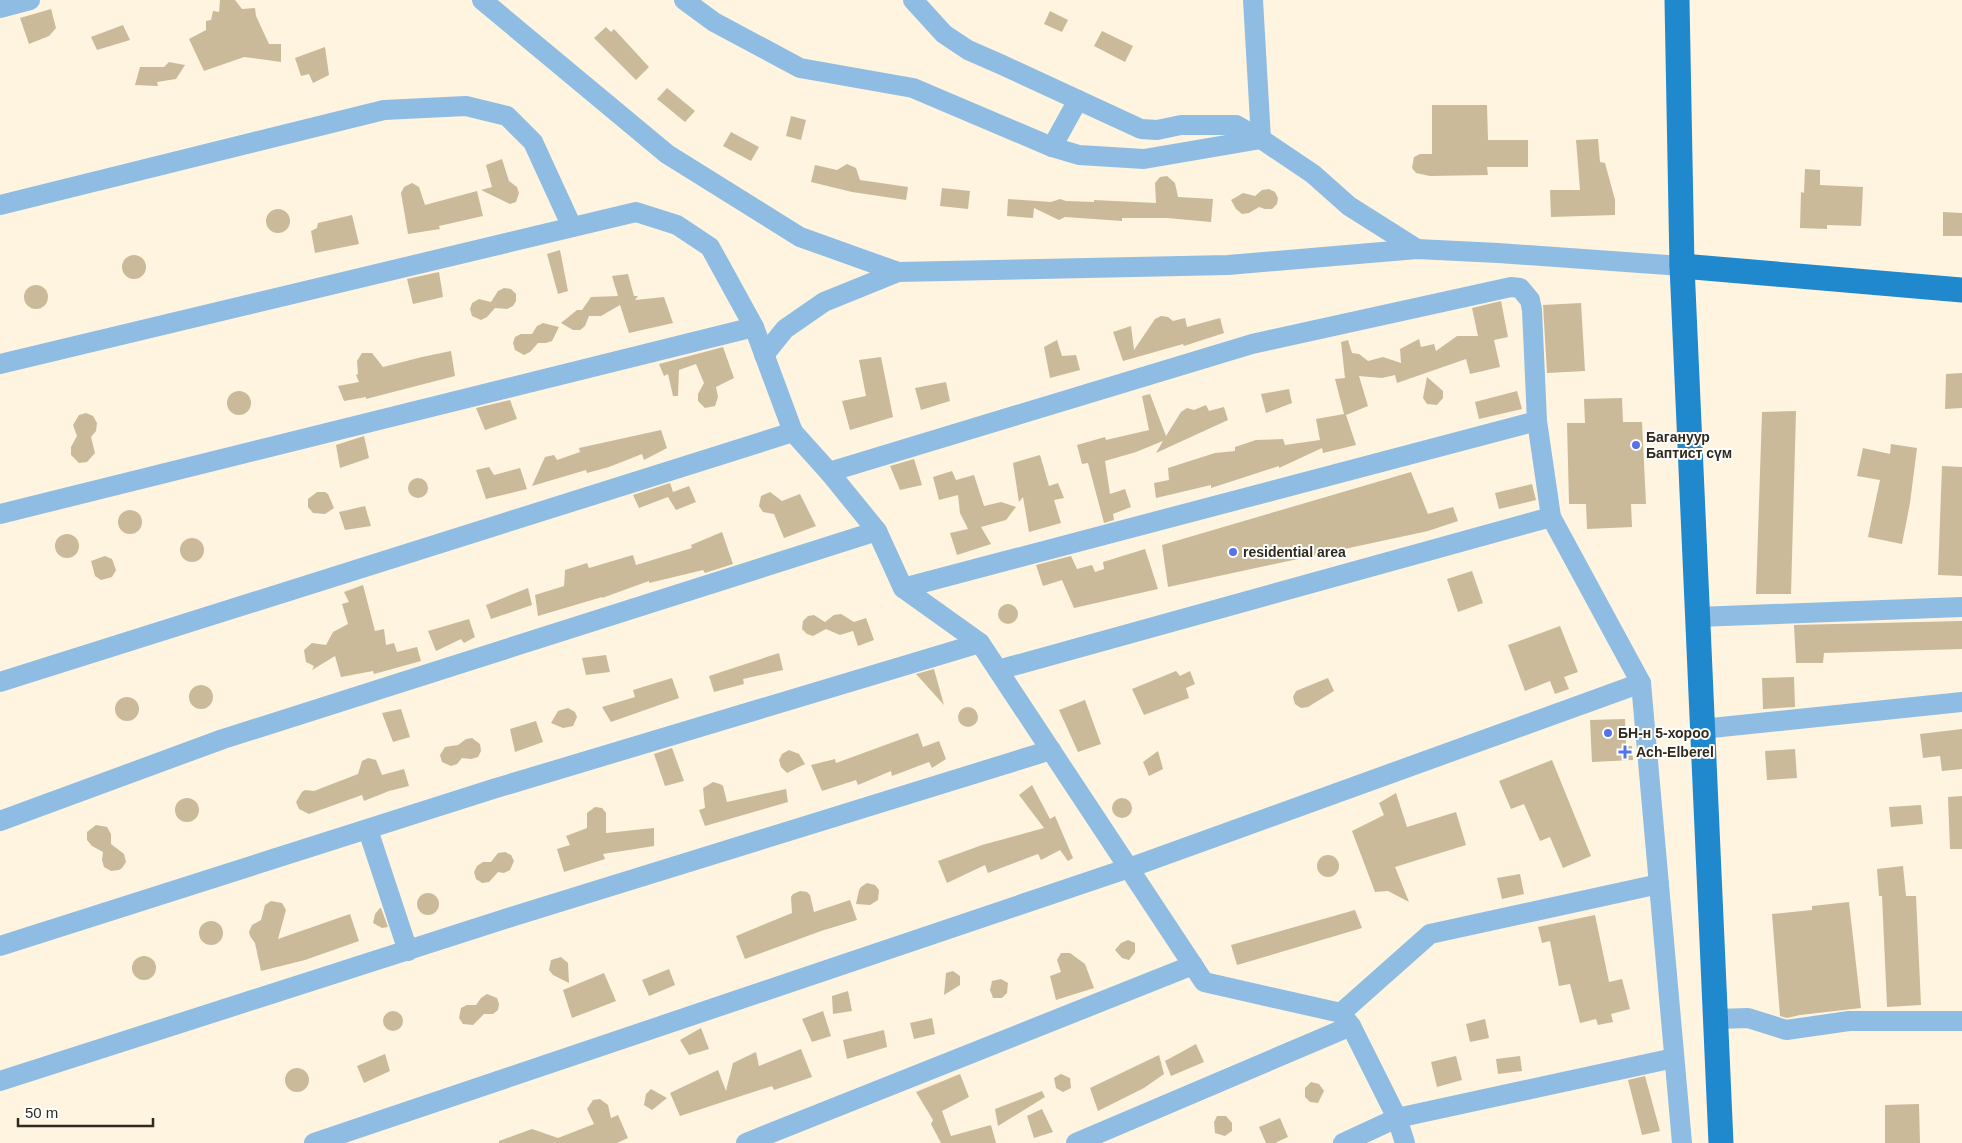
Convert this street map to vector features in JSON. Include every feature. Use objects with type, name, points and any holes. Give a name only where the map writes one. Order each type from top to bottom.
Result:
[{"type":"main road","points":[[1677,0],[1682,266],[1702,729],[1717,1019],[1721,1143]]},
{"type":"main road","points":[[1682,266],[1962,290]]},
{"type":"street","points":[[0,8],[30,0]]},
{"type":"street","points":[[482,0],[667,154],[800,237],[898,272]]},
{"type":"street","points":[[684,0],[714,22],[800,68],[913,88],[1052,147],[1079,155],[1144,159],[1261,139]]},
{"type":"street","points":[[913,0],[944,34],[968,50],[1141,129],[1157,130],[1181,126],[1236,125],[1261,139],[1313,174],[1348,206],[1417,249]]},
{"type":"street","points":[[1253,0],[1261,139]]},
{"type":"street","points":[[1052,147],[1078,100]]},
{"type":"street","points":[[0,206],[384,110],[466,106],[507,116],[533,142],[572,227]]},
{"type":"street","points":[[0,364],[636,212],[677,225],[710,248],[754,327],[793,432],[829,472],[877,531],[904,588],[980,643],[1204,982],[1346,1019],[1397,1118],[1405,1143]]},
{"type":"street","points":[[764,355],[785,329],[824,302],[898,272],[1228,265],[1417,249],[1498,252],[1682,266]]},
{"type":"street","points":[[829,472],[1252,344],[1511,287],[1520,288],[1530,300],[1537,421],[1551,517],[1641,683],[1682,1143]]},
{"type":"street","points":[[0,514],[754,327]]},
{"type":"street","points":[[904,588],[1537,421]]},
{"type":"street","points":[[0,682],[793,432]]},
{"type":"street","points":[[998,670],[1551,517]]},
{"type":"street","points":[[0,820],[223,739],[877,531]]},
{"type":"street","points":[[1697,617],[1962,607]]},
{"type":"street","points":[[0,946],[493,789],[980,643]]},
{"type":"street","points":[[314,1143],[1129,868],[1641,683]]},
{"type":"street","points":[[1702,729],[1962,702]]},
{"type":"street","points":[[0,1081],[520,914],[1051,750]]},
{"type":"street","points":[[368,830],[408,951]]},
{"type":"street","points":[[1076,1143],[1346,1019],[1430,934],[1659,884]]},
{"type":"street","points":[[746,1143],[1193,965]]},
{"type":"street","points":[[1717,1019],[1748,1018],[1786,1030],[1849,1021],[1962,1021]]},
{"type":"street","points":[[1343,1143],[1397,1118],[1674,1058]]},
{"type":"building","points":[[220,0],[235,0],[242,9],[255,8],[256,16],[269,44],[281,44],[281,62],[244,57],[204,71],[189,39],[206,30],[206,21],[211,20],[213,11],[219,12]]},
{"type":"building","points":[[51,9],[56,28],[49,36],[29,44],[20,18]]},
{"type":"building","points":[[1050,11],[1068,20],[1062,32],[1044,24]]},
{"type":"building","points":[[123,25],[130,40],[97,50],[91,37]]},
{"type":"building","points":[[606,27],[611,32],[614,29],[649,67],[636,80],[594,38]]},
{"type":"building","points":[[1102,31],[1133,46],[1125,62],[1094,46]]},
{"type":"building","points":[[325,47],[329,75],[313,83],[309,74],[301,76],[295,58]]},
{"type":"building","points":[[169,62],[185,65],[176,79],[157,82],[158,86],[135,85],[140,67],[164,67]]},
{"type":"building","points":[[667,88],[695,111],[685,122],[657,99]]},
{"type":"building","points":[[1432,105],[1487,105],[1488,140],[1528,140],[1528,167],[1487,167],[1488,175],[1430,176],[1416,173],[1412,168],[1414,157],[1420,154],[1432,154]]},
{"type":"building","points":[[791,116],[806,120],[801,140],[786,136]]},
{"type":"building","points":[[731,132],[759,147],[751,161],[723,146]]},
{"type":"building","points":[[1598,139],[1600,162],[1605,163],[1615,200],[1615,215],[1551,217],[1550,190],[1580,190],[1576,140]]},
{"type":"building","points":[[502,159],[509,181],[517,187],[519,193],[516,202],[510,204],[481,190],[492,187],[486,165]]},
{"type":"building","points":[[847,164],[856,168],[860,180],[908,187],[906,200],[852,192],[811,182],[815,165],[837,170]]},
{"type":"building","points":[[1805,169],[1820,170],[1820,185],[1863,187],[1861,226],[1827,225],[1827,229],[1800,228],[1801,192],[1804,193]]},
{"type":"building","points":[[1167,176],[1175,183],[1178,197],[1213,199],[1211,222],[1167,218],[1122,218],[1122,221],[1065,217],[1059,220],[1034,208],[1033,218],[1007,216],[1008,199],[1051,202],[1060,199],[1066,201],[1094,202],[1094,200],[1156,203],[1155,183],[1160,177]]},
{"type":"building","points":[[412,183],[419,187],[425,205],[477,191],[483,216],[439,226],[440,229],[408,234],[401,193],[404,187]]},
{"type":"building","points":[[942,188],[970,191],[968,209],[940,206]]},
{"type":"building","points":[[1269,189],[1275,192],[1278,198],[1277,204],[1272,209],[1259,207],[1249,213],[1242,214],[1236,209],[1231,200],[1243,193],[1255,196],[1262,190]]},
{"type":"building","points":[[278,209],[283,210],[289,216],[289,226],[283,232],[278,233],[273,232],[267,226],[266,221],[267,216],[273,210]]},
{"type":"building","points":[[1943,212],[1962,213],[1962,236],[1943,236]]},
{"type":"building","points":[[352,215],[359,244],[315,253],[311,231],[317,228],[318,223]]},
{"type":"building","points":[[560,250],[568,291],[558,294],[547,254]]},
{"type":"building","points":[[134,255],[139,256],[145,262],[145,272],[139,278],[134,279],[129,278],[123,272],[122,267],[123,262],[129,256]]},
{"type":"building","points":[[439,272],[443,297],[413,304],[407,279]]},
{"type":"building","points":[[628,274],[634,296],[638,296],[635,300],[664,297],[673,323],[629,333],[620,305],[601,316],[589,316],[585,326],[580,330],[573,330],[561,323],[577,310],[582,310],[591,297],[618,296],[612,276]]},
{"type":"building","points":[[36,285],[41,286],[47,292],[47,302],[41,308],[36,309],[31,308],[25,302],[24,297],[25,292],[31,286]]},
{"type":"building","points":[[504,288],[511,289],[516,294],[516,301],[513,306],[507,309],[495,308],[487,317],[481,320],[472,316],[470,309],[472,303],[479,299],[491,302],[498,291]]},
{"type":"building","points":[[1501,301],[1508,337],[1494,340],[1500,367],[1470,374],[1466,359],[1397,383],[1395,375],[1382,378],[1359,376],[1368,406],[1346,415],[1356,445],[1323,453],[1322,448],[1279,468],[1279,466],[1211,488],[1211,485],[1156,498],[1154,483],[1169,480],[1168,468],[1215,453],[1235,451],[1235,447],[1256,440],[1283,439],[1285,445],[1320,440],[1316,419],[1344,414],[1335,379],[1345,378],[1341,342],[1348,340],[1352,353],[1359,354],[1368,361],[1383,357],[1401,363],[1400,349],[1419,339],[1421,347],[1434,344],[1436,351],[1457,336],[1478,336],[1472,308]]},
{"type":"building","points":[[1581,303],[1585,371],[1547,373],[1543,305]]},
{"type":"building","points":[[1161,316],[1168,317],[1173,321],[1185,318],[1187,327],[1220,318],[1224,333],[1184,346],[1183,344],[1123,361],[1113,332],[1131,326],[1134,350],[1155,319]]},
{"type":"building","points":[[543,323],[559,327],[552,341],[538,343],[530,352],[524,355],[515,350],[513,343],[515,337],[521,334],[532,334],[537,326]]},
{"type":"building","points":[[1057,340],[1062,356],[1076,355],[1080,370],[1050,378],[1044,347]]},
{"type":"building","points":[[723,347],[734,378],[716,387],[718,397],[715,406],[705,408],[698,401],[698,394],[704,383],[696,364],[679,370],[678,396],[673,396],[668,374],[664,376],[659,364]]},
{"type":"building","points":[[451,351],[455,376],[366,399],[366,397],[344,401],[338,386],[359,382],[356,375],[358,374],[357,361],[362,353],[372,353],[383,367]]},
{"type":"building","points":[[881,357],[893,417],[850,430],[842,401],[866,396],[859,360]]},
{"type":"building","points":[[1962,373],[1962,408],[1945,409],[1946,374]]},
{"type":"building","points":[[1427,377],[1443,391],[1443,398],[1437,405],[1427,404],[1423,398]]},
{"type":"building","points":[[946,382],[950,401],[921,410],[915,388]]},
{"type":"building","points":[[1289,389],[1292,403],[1266,413],[1261,394]]},
{"type":"building","points":[[239,391],[244,392],[250,398],[250,408],[244,414],[239,415],[234,414],[228,408],[227,403],[228,398],[234,392]]},
{"type":"building","points":[[1517,391],[1522,409],[1479,419],[1475,402]]},
{"type":"building","points":[[1150,394],[1166,436],[1181,412],[1187,408],[1194,410],[1206,405],[1209,411],[1224,407],[1228,420],[1156,453],[1163,441],[1136,452],[1105,461],[1110,494],[1125,489],[1131,507],[1113,514],[1114,520],[1104,523],[1088,463],[1082,464],[1077,445],[1105,437],[1106,440],[1149,430],[1142,396]]},
{"type":"building","points":[[1622,398],[1623,422],[1642,422],[1646,504],[1631,504],[1632,527],[1587,529],[1586,504],[1569,504],[1567,423],[1585,423],[1584,399]]},
{"type":"building","points":[[510,400],[517,419],[485,430],[476,408]]},
{"type":"building","points":[[1796,411],[1791,594],[1756,594],[1762,412]]},
{"type":"building","points":[[86,413],[93,416],[97,423],[96,431],[91,437],[95,453],[87,462],[79,463],[71,455],[71,447],[77,436],[73,425],[79,415]]},
{"type":"building","points":[[661,430],[667,448],[644,460],[642,454],[609,467],[587,473],[586,470],[532,486],[545,457],[554,455],[557,460],[580,452],[579,448]]},
{"type":"building","points":[[364,436],[369,458],[340,468],[336,445]]},
{"type":"building","points":[[1891,444],[1917,448],[1910,503],[1902,544],[1868,537],[1880,480],[1857,476],[1863,448],[1890,454]]},
{"type":"building","points":[[1040,455],[1049,486],[1058,483],[1064,498],[1054,500],[1061,523],[1029,532],[1023,497],[1019,502],[1013,463]]},
{"type":"building","points":[[914,459],[922,485],[900,490],[890,466]]},
{"type":"building","points":[[1942,466],[1962,467],[1962,576],[1938,575]]},
{"type":"building","points":[[489,467],[494,475],[520,468],[527,489],[486,499],[476,470]]},
{"type":"building","points":[[952,471],[956,480],[974,475],[984,506],[1001,502],[1016,507],[1006,520],[981,527],[991,544],[957,555],[950,533],[968,529],[960,513],[958,495],[939,500],[933,477]]},
{"type":"building","name":"residential area","points":[[1411,472],[1428,514],[1453,507],[1458,521],[1428,531],[1168,587],[1162,545]]},
{"type":"building","points":[[414,478],[422,478],[428,484],[428,492],[422,498],[414,498],[408,492],[408,484]]},
{"type":"building","points":[[670,483],[673,492],[689,486],[696,502],[676,510],[668,497],[639,508],[633,495]]},
{"type":"building","points":[[1532,484],[1536,500],[1499,509],[1495,493]]},
{"type":"building","points":[[317,492],[328,494],[334,508],[325,514],[313,513],[308,507],[308,499]]},
{"type":"building","points":[[770,492],[782,501],[800,494],[816,526],[784,538],[774,514],[763,512],[759,506],[761,496]]},
{"type":"building","points":[[365,506],[371,526],[345,530],[339,512]]},
{"type":"building","points":[[130,510],[135,511],[141,517],[141,527],[135,533],[130,534],[125,533],[119,527],[118,522],[119,517],[125,511]]},
{"type":"building","points":[[722,532],[733,564],[705,573],[703,570],[649,583],[649,581],[602,598],[538,616],[535,595],[564,586],[565,570],[587,563],[589,568],[633,555],[636,565],[692,548],[691,545]]},
{"type":"building","points":[[67,534],[72,535],[78,541],[78,551],[72,557],[67,558],[62,557],[56,551],[55,546],[56,541],[62,535]]},
{"type":"building","points":[[192,538],[197,539],[203,545],[203,555],[197,561],[192,562],[187,561],[181,555],[180,550],[181,545],[187,539]]},
{"type":"building","points":[[1145,549],[1158,589],[1074,608],[1062,580],[1043,586],[1036,565],[1071,556],[1077,569],[1092,565],[1095,572],[1104,569],[1103,562]]},
{"type":"building","points":[[105,556],[112,559],[116,570],[112,577],[101,580],[95,576],[91,561]]},
{"type":"building","points":[[1472,571],[1483,603],[1458,612],[1447,579]]},
{"type":"building","points":[[363,585],[375,631],[384,629],[386,645],[394,643],[397,652],[417,647],[421,661],[374,674],[373,671],[341,677],[335,656],[312,670],[314,666],[306,662],[304,650],[312,643],[326,645],[333,632],[348,624],[342,604],[349,602],[344,592]]},
{"type":"building","points":[[528,588],[532,605],[491,619],[486,605]]},
{"type":"building","points":[[1004,604],[1012,604],[1018,610],[1018,618],[1012,624],[1004,624],[998,618],[998,610]]},
{"type":"building","points":[[841,614],[854,622],[866,618],[874,640],[858,646],[853,631],[840,635],[826,629],[813,636],[807,634],[802,629],[803,621],[808,616],[814,615],[825,622],[834,615]]},
{"type":"building","points":[[469,619],[475,637],[464,643],[461,639],[436,651],[428,631]]},
{"type":"building","points":[[1962,621],[1962,649],[1824,653],[1823,663],[1796,663],[1794,625]]},
{"type":"building","points":[[1560,626],[1578,672],[1564,677],[1569,689],[1555,694],[1550,681],[1525,691],[1508,645]]},
{"type":"building","points":[[779,653],[783,670],[743,679],[744,684],[714,692],[709,676]]},
{"type":"building","points":[[606,655],[610,672],[586,675],[582,658]]},
{"type":"building","points":[[934,669],[944,705],[916,674]]},
{"type":"building","points":[[1176,671],[1180,676],[1190,671],[1195,684],[1186,688],[1189,698],[1144,715],[1132,689]]},
{"type":"building","points":[[1794,677],[1795,707],[1763,709],[1762,678]]},
{"type":"building","points":[[672,678],[679,698],[611,722],[602,707],[635,697],[633,690]]},
{"type":"building","points":[[1328,678],[1334,691],[1308,707],[1301,708],[1295,704],[1293,697],[1296,691]]},
{"type":"building","points":[[201,685],[206,686],[212,692],[212,702],[206,708],[201,709],[196,708],[190,702],[189,697],[190,692],[196,686]]},
{"type":"building","points":[[127,697],[132,698],[138,704],[138,714],[132,720],[127,721],[122,720],[116,714],[115,709],[116,704],[122,698]]},
{"type":"building","points":[[1085,700],[1101,744],[1078,752],[1059,710]]},
{"type":"building","points":[[964,707],[972,707],[978,713],[978,721],[972,727],[964,727],[958,721],[958,713]]},
{"type":"building","points":[[568,708],[575,712],[577,717],[573,726],[563,728],[551,723],[558,711]]},
{"type":"building","points":[[401,709],[410,737],[393,742],[382,713]]},
{"type":"building","name":"БН-н 5-хороо","points":[[1625,719],[1626,746],[1632,746],[1633,760],[1592,762],[1590,720]]},
{"type":"building","points":[[536,721],[543,742],[515,752],[510,729]]},
{"type":"building","points":[[1962,729],[1962,769],[1942,771],[1940,756],[1923,758],[1920,734]]},
{"type":"building","points":[[918,733],[923,747],[939,741],[946,759],[932,768],[929,762],[892,776],[891,771],[858,785],[856,780],[822,791],[811,765],[835,759],[836,763]]},
{"type":"building","points":[[472,738],[480,744],[481,751],[478,757],[471,759],[462,758],[457,764],[451,766],[442,762],[440,755],[445,747],[458,745],[466,739]]},
{"type":"building","points":[[672,748],[684,781],[665,786],[654,754]]},
{"type":"building","points":[[1795,749],[1797,778],[1767,780],[1765,751]]},
{"type":"building","points":[[789,750],[799,754],[805,764],[787,773],[781,767],[779,760],[782,754]]},
{"type":"building","points":[[1158,751],[1163,769],[1149,776],[1143,762]]},
{"type":"building","points":[[368,758],[376,760],[382,775],[404,769],[409,786],[389,791],[364,801],[362,795],[309,814],[299,809],[296,802],[302,792],[305,790],[314,791],[358,774],[362,761]]},
{"type":"building","points":[[1552,760],[1591,856],[1563,868],[1550,837],[1540,841],[1524,804],[1511,809],[1499,781]]},
{"type":"building","points":[[713,782],[723,786],[727,802],[786,789],[788,802],[705,826],[699,810],[705,808],[703,788]]},
{"type":"building","points":[[1032,785],[1050,819],[1055,816],[1073,858],[1068,861],[1060,850],[1041,860],[1038,854],[988,873],[985,865],[947,883],[938,861],[982,845],[1044,828],[1019,795]]},
{"type":"building","points":[[1396,793],[1407,827],[1456,812],[1466,845],[1395,867],[1409,902],[1388,891],[1375,892],[1352,831],[1384,815],[1379,803]]},
{"type":"building","points":[[1962,796],[1962,849],[1950,849],[1948,797]]},
{"type":"building","points":[[187,798],[192,799],[198,805],[198,815],[192,821],[187,822],[182,821],[176,815],[175,810],[176,805],[182,799]]},
{"type":"building","points":[[1118,798],[1126,798],[1132,804],[1132,812],[1126,818],[1118,818],[1112,812],[1112,804]]},
{"type":"building","points":[[1921,805],[1923,824],[1891,827],[1889,807]]},
{"type":"building","points":[[595,807],[602,808],[606,813],[606,833],[654,828],[654,846],[603,854],[605,859],[564,872],[557,849],[570,845],[566,836],[587,828],[587,813]]},
{"type":"building","points":[[96,825],[107,827],[111,834],[111,844],[124,854],[126,862],[119,870],[111,871],[104,867],[102,860],[103,852],[92,846],[87,840],[87,832]]},
{"type":"building","points":[[505,852],[511,855],[514,861],[510,870],[504,873],[498,872],[489,882],[482,883],[476,879],[474,872],[477,866],[483,862],[491,862],[498,853]]},
{"type":"building","points":[[1328,855],[1338,862],[1339,866],[1332,876],[1328,877],[1318,870],[1317,866],[1324,856]]},
{"type":"building","points":[[1903,866],[1906,896],[1916,896],[1921,1005],[1887,1007],[1882,896],[1879,896],[1877,869]]},
{"type":"building","points":[[1520,874],[1524,894],[1502,899],[1497,878]]},
{"type":"building","points":[[867,883],[875,885],[879,890],[878,900],[870,905],[856,904],[859,890]]},
{"type":"building","points":[[800,891],[807,892],[810,895],[814,912],[850,900],[857,920],[745,959],[736,936],[792,913],[791,897]]},
{"type":"building","points":[[428,893],[438,900],[439,904],[432,914],[428,915],[418,908],[417,904],[424,894]]},
{"type":"building","points":[[271,901],[282,903],[286,910],[278,939],[350,914],[359,941],[305,960],[261,971],[255,943],[249,932],[252,925],[261,920],[265,905]]},
{"type":"building","points":[[1849,902],[1861,1008],[1787,1018],[1780,1016],[1772,914],[1812,910],[1812,906]]},
{"type":"building","points":[[380,908],[388,927],[382,928],[373,923],[375,914]]},
{"type":"building","points":[[1355,910],[1362,928],[1237,965],[1231,945]]},
{"type":"building","points":[[1595,915],[1609,982],[1622,979],[1630,1009],[1611,1014],[1613,1022],[1598,1025],[1596,1019],[1580,1023],[1570,984],[1559,986],[1550,941],[1542,943],[1538,927]]},
{"type":"building","points":[[211,921],[216,922],[222,928],[222,938],[216,944],[211,945],[206,944],[200,938],[199,933],[200,928],[206,922]]},
{"type":"building","points":[[1128,940],[1135,943],[1135,952],[1129,960],[1122,958],[1115,950],[1121,943]]},
{"type":"building","points":[[1061,953],[1070,953],[1085,964],[1094,988],[1056,1000],[1050,976],[1061,972],[1057,960]]},
{"type":"building","points":[[144,956],[149,957],[155,963],[155,973],[149,979],[144,980],[139,979],[133,973],[132,968],[133,963],[139,957]]},
{"type":"building","points":[[561,957],[568,963],[569,983],[553,975],[549,970],[551,960]]},
{"type":"building","points":[[669,969],[675,985],[649,996],[642,980]]},
{"type":"building","points":[[953,971],[960,976],[960,985],[944,995],[946,973]]},
{"type":"building","points":[[604,973],[616,1001],[572,1018],[563,990]]},
{"type":"building","points":[[1001,979],[1008,983],[1007,993],[1002,998],[993,998],[990,990],[992,981]]},
{"type":"building","points":[[848,991],[852,1011],[833,1014],[832,996]]},
{"type":"building","points":[[487,994],[497,998],[498,1010],[493,1014],[484,1014],[473,1025],[463,1024],[459,1018],[461,1008],[467,1005],[476,1005]]},
{"type":"building","points":[[389,1011],[397,1011],[403,1017],[403,1025],[397,1031],[389,1031],[383,1025],[383,1017]]},
{"type":"building","points":[[823,1011],[831,1036],[812,1042],[802,1019]]},
{"type":"building","points":[[932,1018],[935,1034],[914,1039],[910,1023]]},
{"type":"building","points":[[1485,1019],[1489,1038],[1470,1042],[1466,1024]]},
{"type":"building","points":[[701,1028],[709,1049],[689,1055],[680,1040]]},
{"type":"building","points":[[884,1030],[887,1047],[847,1059],[843,1040]]},
{"type":"building","points":[[1196,1044],[1204,1062],[1171,1076],[1165,1061]]},
{"type":"building","points":[[801,1049],[812,1077],[774,1090],[772,1086],[680,1116],[670,1093],[718,1070],[726,1091],[733,1063],[756,1052],[759,1066]]},
{"type":"building","points":[[385,1054],[390,1071],[364,1083],[357,1066]]},
{"type":"building","points":[[1159,1055],[1164,1074],[1144,1088],[1098,1111],[1090,1088]]},
{"type":"building","points":[[1456,1056],[1462,1080],[1437,1087],[1431,1062]]},
{"type":"building","points":[[1520,1056],[1522,1071],[1498,1074],[1496,1059]]},
{"type":"building","points":[[297,1068],[302,1069],[308,1075],[308,1085],[302,1091],[297,1092],[292,1091],[286,1085],[285,1080],[286,1075],[292,1069]]},
{"type":"building","points":[[960,1074],[969,1097],[942,1111],[951,1136],[991,1125],[996,1143],[941,1143],[931,1124],[933,1120],[916,1092]]},
{"type":"building","points":[[1061,1074],[1070,1078],[1071,1088],[1063,1092],[1056,1088],[1054,1078]]},
{"type":"building","points":[[1645,1076],[1660,1131],[1642,1135],[1628,1080]]},
{"type":"building","points":[[1311,1082],[1319,1084],[1324,1091],[1318,1103],[1310,1102],[1305,1097],[1305,1088]]},
{"type":"building","points":[[651,1089],[667,1098],[652,1110],[644,1105],[646,1094]]},
{"type":"building","points":[[1042,1091],[1045,1097],[998,1126],[995,1109]]},
{"type":"building","points":[[600,1099],[608,1105],[611,1118],[618,1115],[628,1138],[617,1143],[499,1143],[499,1141],[532,1129],[558,1138],[594,1124],[587,1109],[593,1100]]},
{"type":"building","points":[[1919,1104],[1920,1143],[1885,1143],[1885,1105]]},
{"type":"building","points":[[1042,1109],[1053,1132],[1034,1138],[1027,1116]]},
{"type":"building","points":[[1217,1116],[1226,1116],[1232,1123],[1232,1131],[1225,1136],[1215,1133],[1214,1122]]},
{"type":"building","points":[[1280,1118],[1288,1137],[1275,1143],[1266,1143],[1259,1127]]},
{"type":"place","name":"Багануур Баптист сүм","points":[[1636,445]]},
{"type":"place","name":"residential area","points":[[1233,552]]},
{"type":"place","name":"БН-н 5-хороо","points":[[1608,733]]},
{"type":"place","name":"Ach-Elberel","points":[[1625,752]]}]
